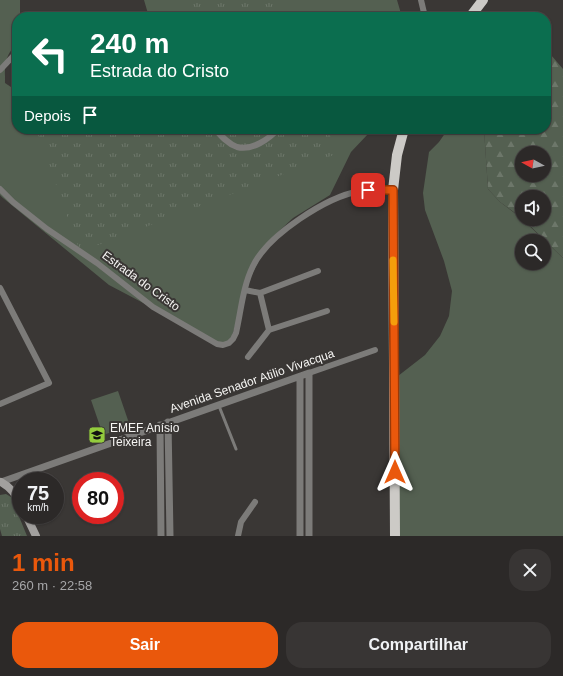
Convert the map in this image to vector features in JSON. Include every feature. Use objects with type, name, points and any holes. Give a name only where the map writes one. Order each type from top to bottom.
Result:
[{"type":"highway","points":[[474,12],[483,0]]},
{"type":"highway","points":[[395,536],[393,190],[397,155],[403,134]]},
{"type":"main road","points":[[0,482],[8,486],[12,491]]},
{"type":"main road","points":[[30,524],[36,536]]},
{"type":"street","points":[[421,0],[424,12]]},
{"type":"street","points":[[0,70],[12,57]]},
{"type":"street","points":[[220,134],[232,144],[238,147],[244,147],[266,140],[274,134]]},
{"type":"street","name":"Estrada do Cristo","points":[[0,189],[13,202],[47,229],[97,263],[153,307],[217,344],[223,345],[229,343],[233,339],[252,267],[258,256],[274,240],[300,218],[316,208],[351,193],[368,190],[393,190]]},
{"type":"street","points":[[245,290],[260,294],[318,271]]},
{"type":"street","points":[[0,288],[49,383],[0,404]]},
{"type":"street","points":[[260,294],[269,330]]},
{"type":"street","points":[[248,357],[269,330],[327,311]]},
{"type":"street","name":"Avenida Senador Atilio Vivacqua","points":[[0,482],[375,350]]},
{"type":"street","points":[[309,373],[309,536]]},
{"type":"street","points":[[300,377],[300,536]]},
{"type":"street","points":[[168,422],[170,536]]},
{"type":"street","points":[[160,425],[161,536]]},
{"type":"street","points":[[238,536],[241,522],[255,502]]},
{"type":"lane","points":[[218,404],[236,449]]},
{"type":"green space","points":[[0,0],[20,0],[20,12],[12,12],[12,50],[7,57],[5,71],[5,83],[12,88],[12,134],[368,134],[351,152],[330,195],[293,218],[277,233],[260,259],[247,284],[232,336],[225,346],[109,285],[0,195]]},
{"type":"green space","points":[[144,0],[397,0],[401,12],[148,12]]},
{"type":"green space","points":[[200,0],[285,0],[289,12],[170,12]]},
{"type":"green space","points":[[551,55],[563,69],[563,258],[551,246],[551,234],[538,234],[530,226],[551,226],[551,190],[515,190],[515,213],[500,202],[488,189],[484,134],[551,134]]},
{"type":"green space","points":[[38,134],[330,134],[336,154],[80,252]]},
{"type":"green space","points":[[445,134],[484,134],[488,189],[500,202],[515,213],[515,226],[529,226],[538,234],[515,234],[515,270],[551,270],[551,247],[563,258],[563,536],[398,536],[398,376],[425,355],[440,336],[449,316],[452,291],[444,261],[425,210],[423,193],[429,152]]},
{"type":"green space","points":[[118,391],[130,426],[103,435],[91,400]]},
{"type":"green space","points":[[6,494],[11,497],[12,524],[22,524],[27,536],[2,536],[0,529],[0,495]]},
{"type":"slow traffic","points":[[393,260],[394,322]]},
{"type":"place","name":"EMEF Anísio Teixeira","points":[[97,435]]},
{"type":"route","points":[[368,190],[393,190],[395,472]]}]
